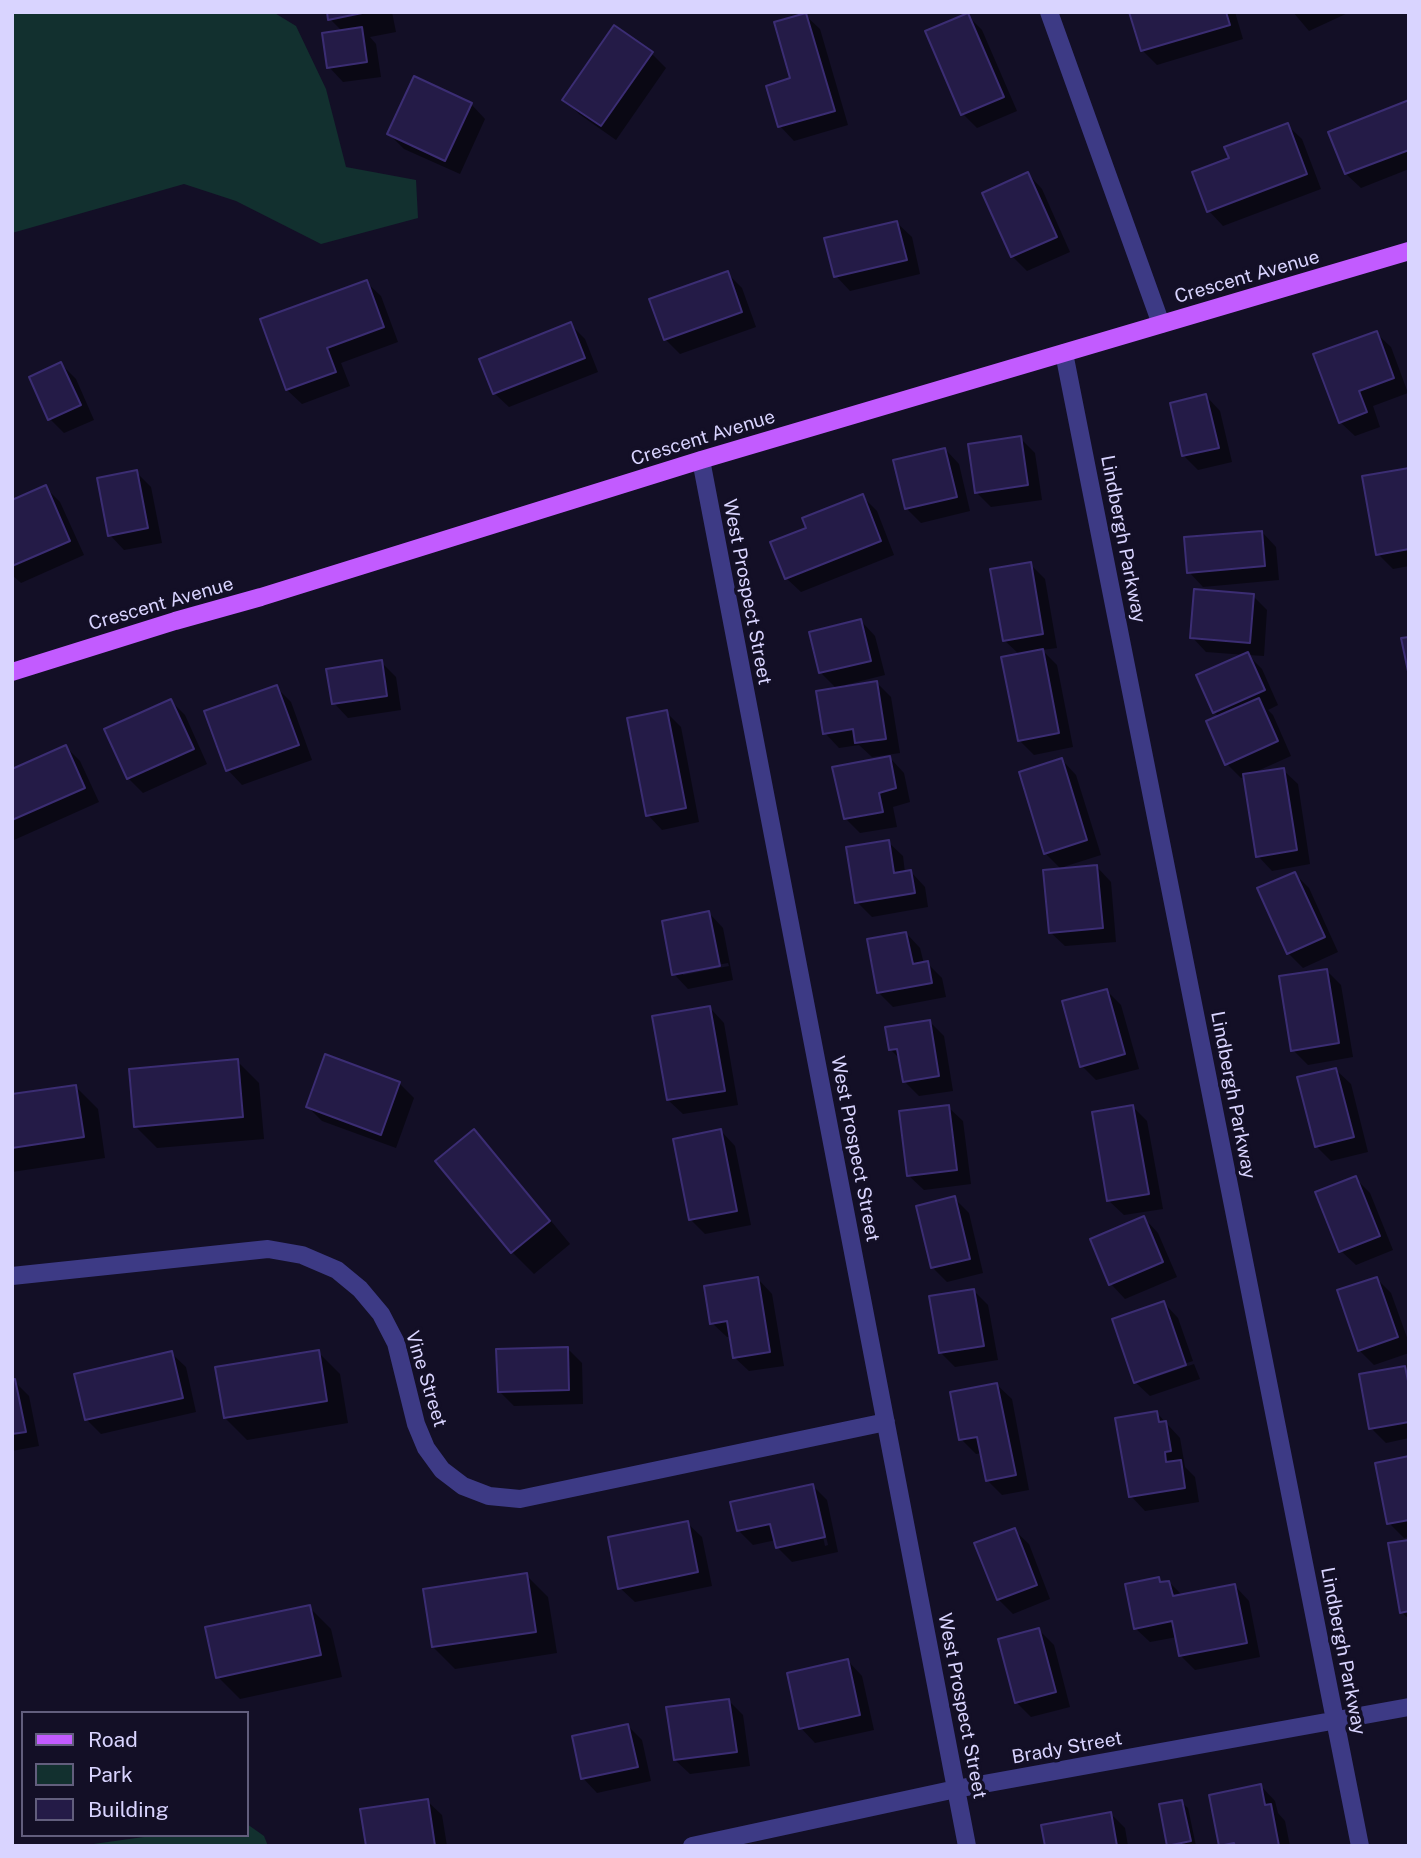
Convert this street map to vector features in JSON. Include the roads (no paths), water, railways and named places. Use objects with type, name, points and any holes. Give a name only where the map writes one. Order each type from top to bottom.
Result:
[{"type":"main road","name":"Crescent Avenue","points":[[12,672],[701,460],[1409,251]]},
{"type":"street","points":[[1049,12],[1161,324]]},
{"type":"street","name":"Lindbergh Parkway","points":[[1064,353],[1360,1846]]},
{"type":"street","name":"West Prospect Street","points":[[701,460],[967,1846]]},
{"type":"street","name":"Vine Street","points":[[12,1276],[268,1249],[302,1255],[337,1270],[360,1289],[381,1314],[396,1343],[416,1424],[426,1448],[442,1470],[463,1486],[489,1496],[520,1499],[886,1422]]},
{"type":"street","name":"Brady Street","points":[[692,1846],[956,1789],[1409,1707]]}]
